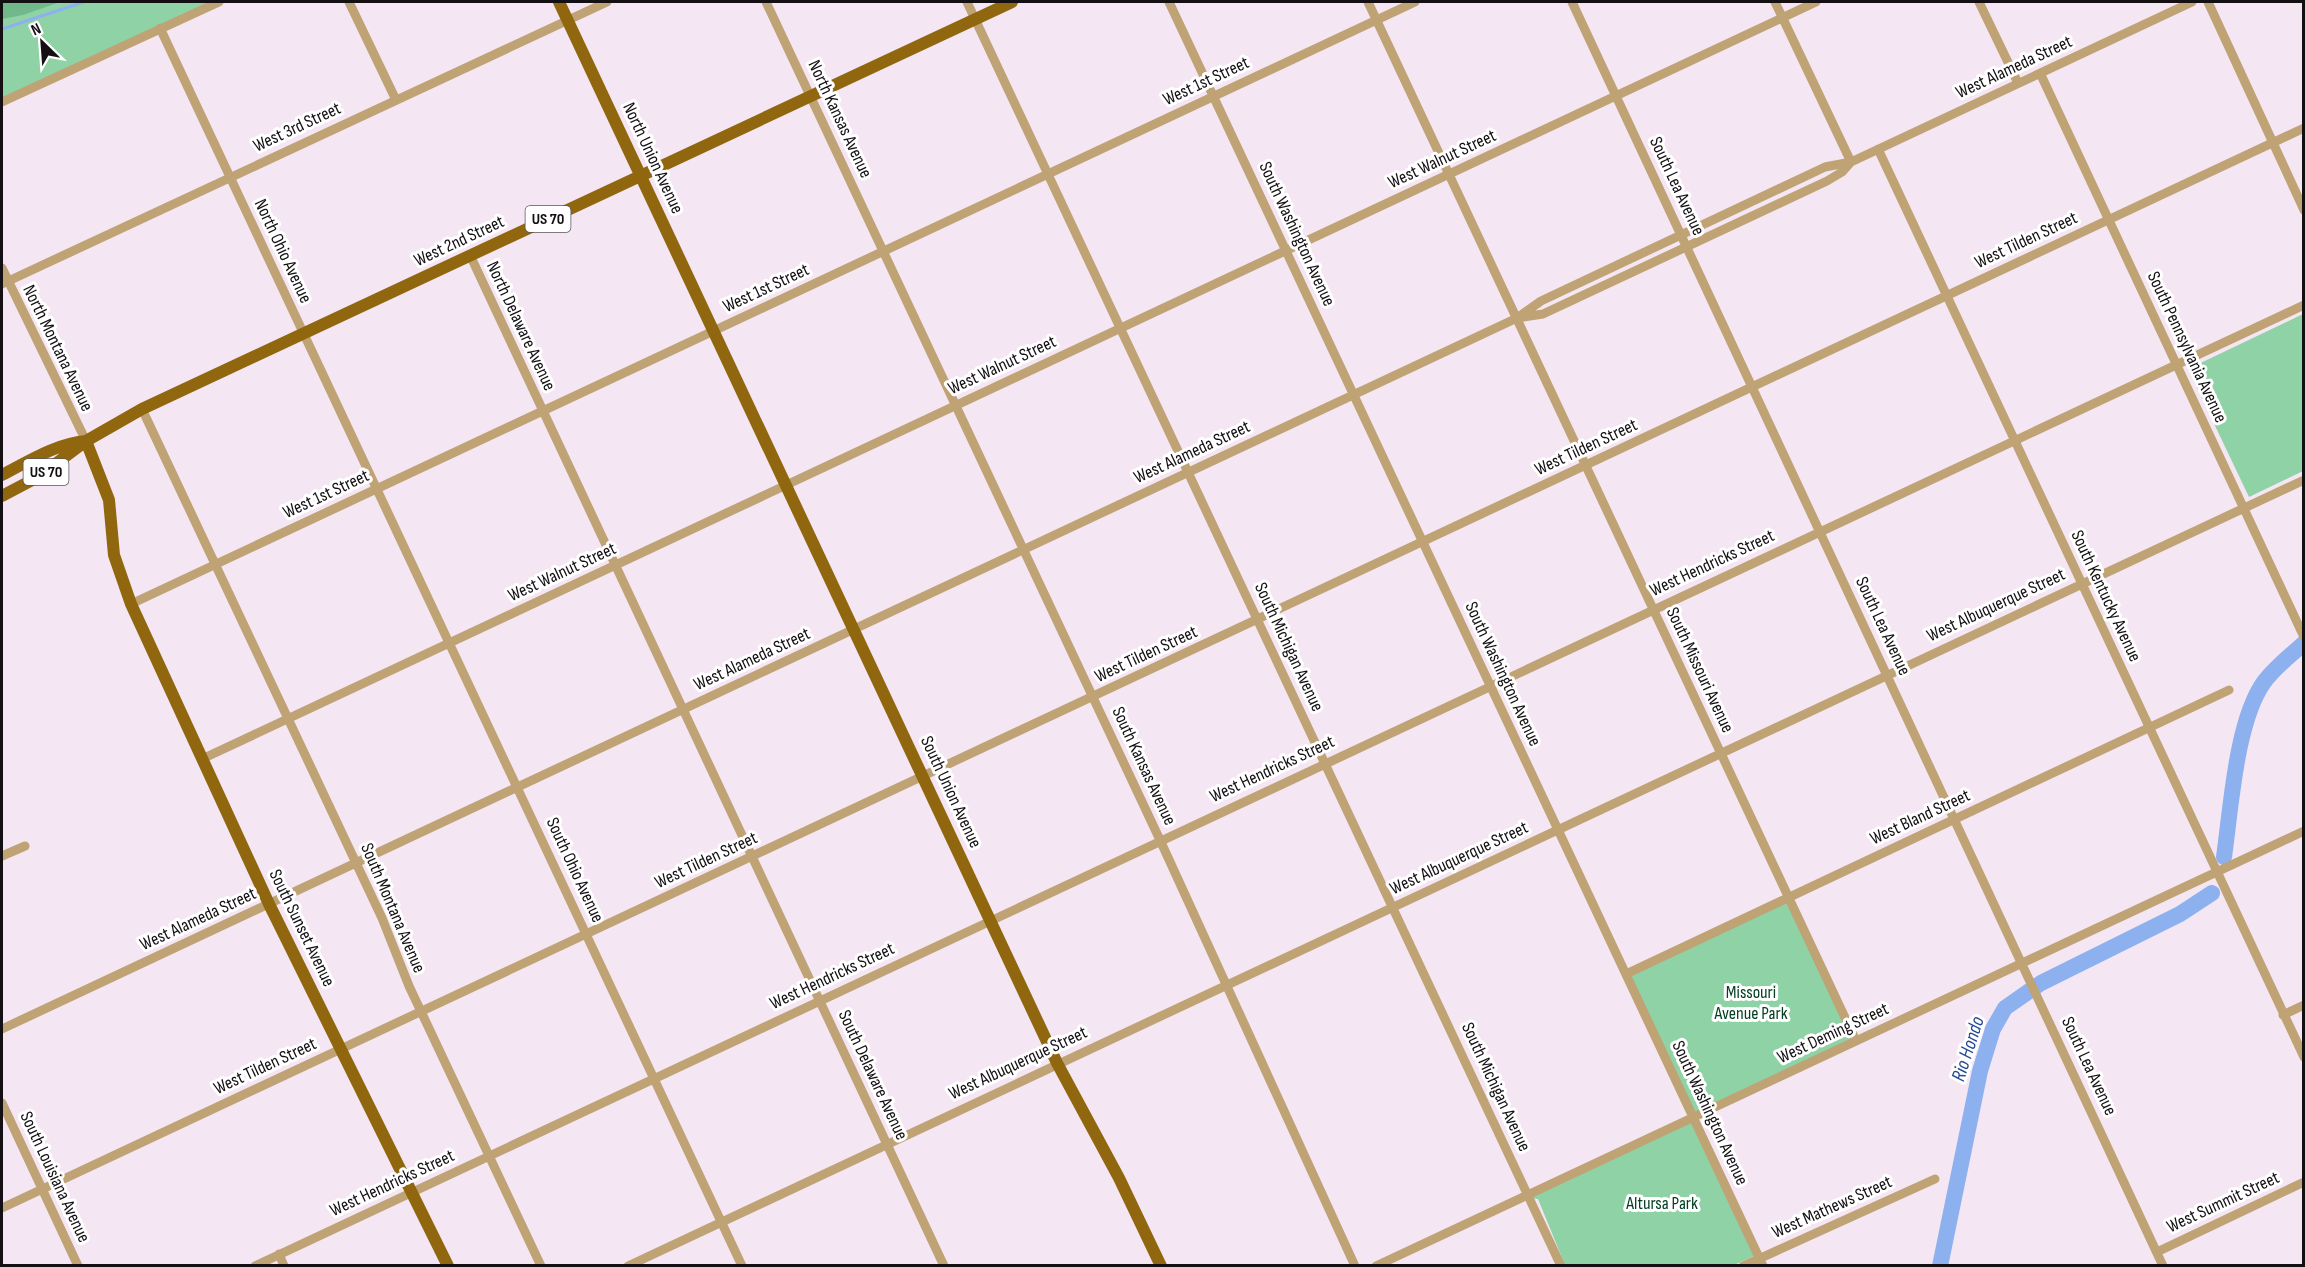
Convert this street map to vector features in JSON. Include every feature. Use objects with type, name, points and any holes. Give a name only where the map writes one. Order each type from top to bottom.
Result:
[{"type":"main road","name":"North Union Avenue","points":[[559,2],[714,330]]},
{"type":"main road","name":"West 2nd Street","points":[[2,496],[57,465],[86,441],[142,410],[1012,2]]},
{"type":"main road","name":"South Union Avenue","points":[[714,330],[1058,1063],[1119,1178],[1161,1266]]},
{"type":"main road","name":"West 2nd Street","points":[[2,475],[62,445],[86,441]]},
{"type":"main road","name":"South Sunset Avenue","points":[[86,441],[109,500],[116,566],[131,604],[269,904],[413,1191],[448,1266]]},
{"type":"street","points":[[2,102],[219,2]]},
{"type":"street","points":[[349,2],[396,100]]},
{"type":"street","name":"West 3rd Street","points":[[5,283],[607,2]]},
{"type":"street","name":"North Kansas Avenue","points":[[766,2],[884,250]]},
{"type":"street","name":"South Michigan Avenue","points":[[967,2],[1561,1266]]},
{"type":"street","name":"South Washington Avenue","points":[[1169,2],[1761,1262]]},
{"type":"street","name":"South Missouri Avenue","points":[[1368,2],[1856,1041]]},
{"type":"street","name":"West 1st Street","points":[[131,604],[1415,2]]},
{"type":"street","name":"South Lea Avenue","points":[[1572,2],[1956,819],[2163,1266]]},
{"type":"street","points":[[1775,2],[1851,162]]},
{"type":"street","name":"West Walnut Street","points":[[202,759],[1816,2]]},
{"type":"street","points":[[1979,2],[2018,83]]},
{"type":"street","name":"West Alameda Street","points":[[1517,318],[1543,315],[1827,182],[1851,162],[2192,2]]},
{"type":"street","points":[[2208,2],[2304,210]]},
{"type":"street","name":"North Ohio Avenue","points":[[160,28],[377,488]]},
{"type":"street","name":"South Pennsylvania Avenue","points":[[2040,73],[2303,636]]},
{"type":"street","name":"West Tilden Street","points":[[2,1208],[2304,128]]},
{"type":"street","name":"South Kentucky Avenue","points":[[1878,149],[2304,1057]]},
{"type":"street","name":"West Alameda Street","points":[[2,1029],[1517,318],[1541,301],[1681,234],[1825,167],[1851,162]]},
{"type":"street","name":"South Kansas Avenue","points":[[884,250],[1227,984],[1355,1266]]},
{"type":"street","name":"North Delaware Avenue","points":[[470,255],[542,411]]},
{"type":"street","name":"North Montana Avenue","points":[[2,268],[5,283],[86,441]]},
{"type":"street","name":"West Hendricks Street","points":[[255,1266],[2304,305]]},
{"type":"street","points":[[142,410],[216,564]]},
{"type":"street","name":"South Delaware Avenue","points":[[542,411],[944,1266]]},
{"type":"street","name":"West Albuquerque Street","points":[[628,1266],[2304,480]]},
{"type":"street","name":"South Ohio Avenue","points":[[377,488],[742,1266]]},
{"type":"street","name":"South Montana Avenue","points":[[216,564],[356,862],[421,1011],[541,1266]]},
{"type":"street","name":"West Bland Street","points":[[1626,974],[2229,690]]},
{"type":"street","name":"West Deming Street","points":[[1376,1266],[2304,831]]},
{"type":"street","points":[[2,856],[25,846]]},
{"type":"street","points":[[2283,1015],[2304,1005]]},
{"type":"street","name":"South Louisiana Avenue","points":[[2,1102],[78,1266]]},
{"type":"street","name":"West Mathews Street","points":[[1743,1266],[1761,1262],[1935,1179]]},
{"type":"street","name":"West Summit Street","points":[[2157,1252],[2304,1182]]},
{"type":"street","points":[[279,1254],[284,1266]]},
{"type":"green space","points":[[2,2],[219,2],[2,102]]},
{"type":"green space","points":[[2,2],[60,2],[23,15],[2,19]]},
{"type":"green space","points":[[2303,314],[2303,471],[2249,497],[2188,369]]},
{"type":"green space","name":"Missouri Avenue Park","points":[[1789,897],[1856,1041],[1693,1117],[1626,974]]},
{"type":"green space","name":"Altursa Park","points":[[1691,1122],[1754,1256],[1732,1266],[1565,1265],[1538,1199],[1529,1198]]},
{"type":"waterway","points":[[2,29],[84,2]]},
{"type":"waterway","name":"Rio Hondo","points":[[2224,857],[2232,790],[2247,719],[2264,682],[2304,643]]},
{"type":"waterway","name":"Rio Hondo","points":[[1940,1266],[1980,1071],[1993,1029],[2005,1008],[2041,983],[2180,914],[2212,893]]}]
